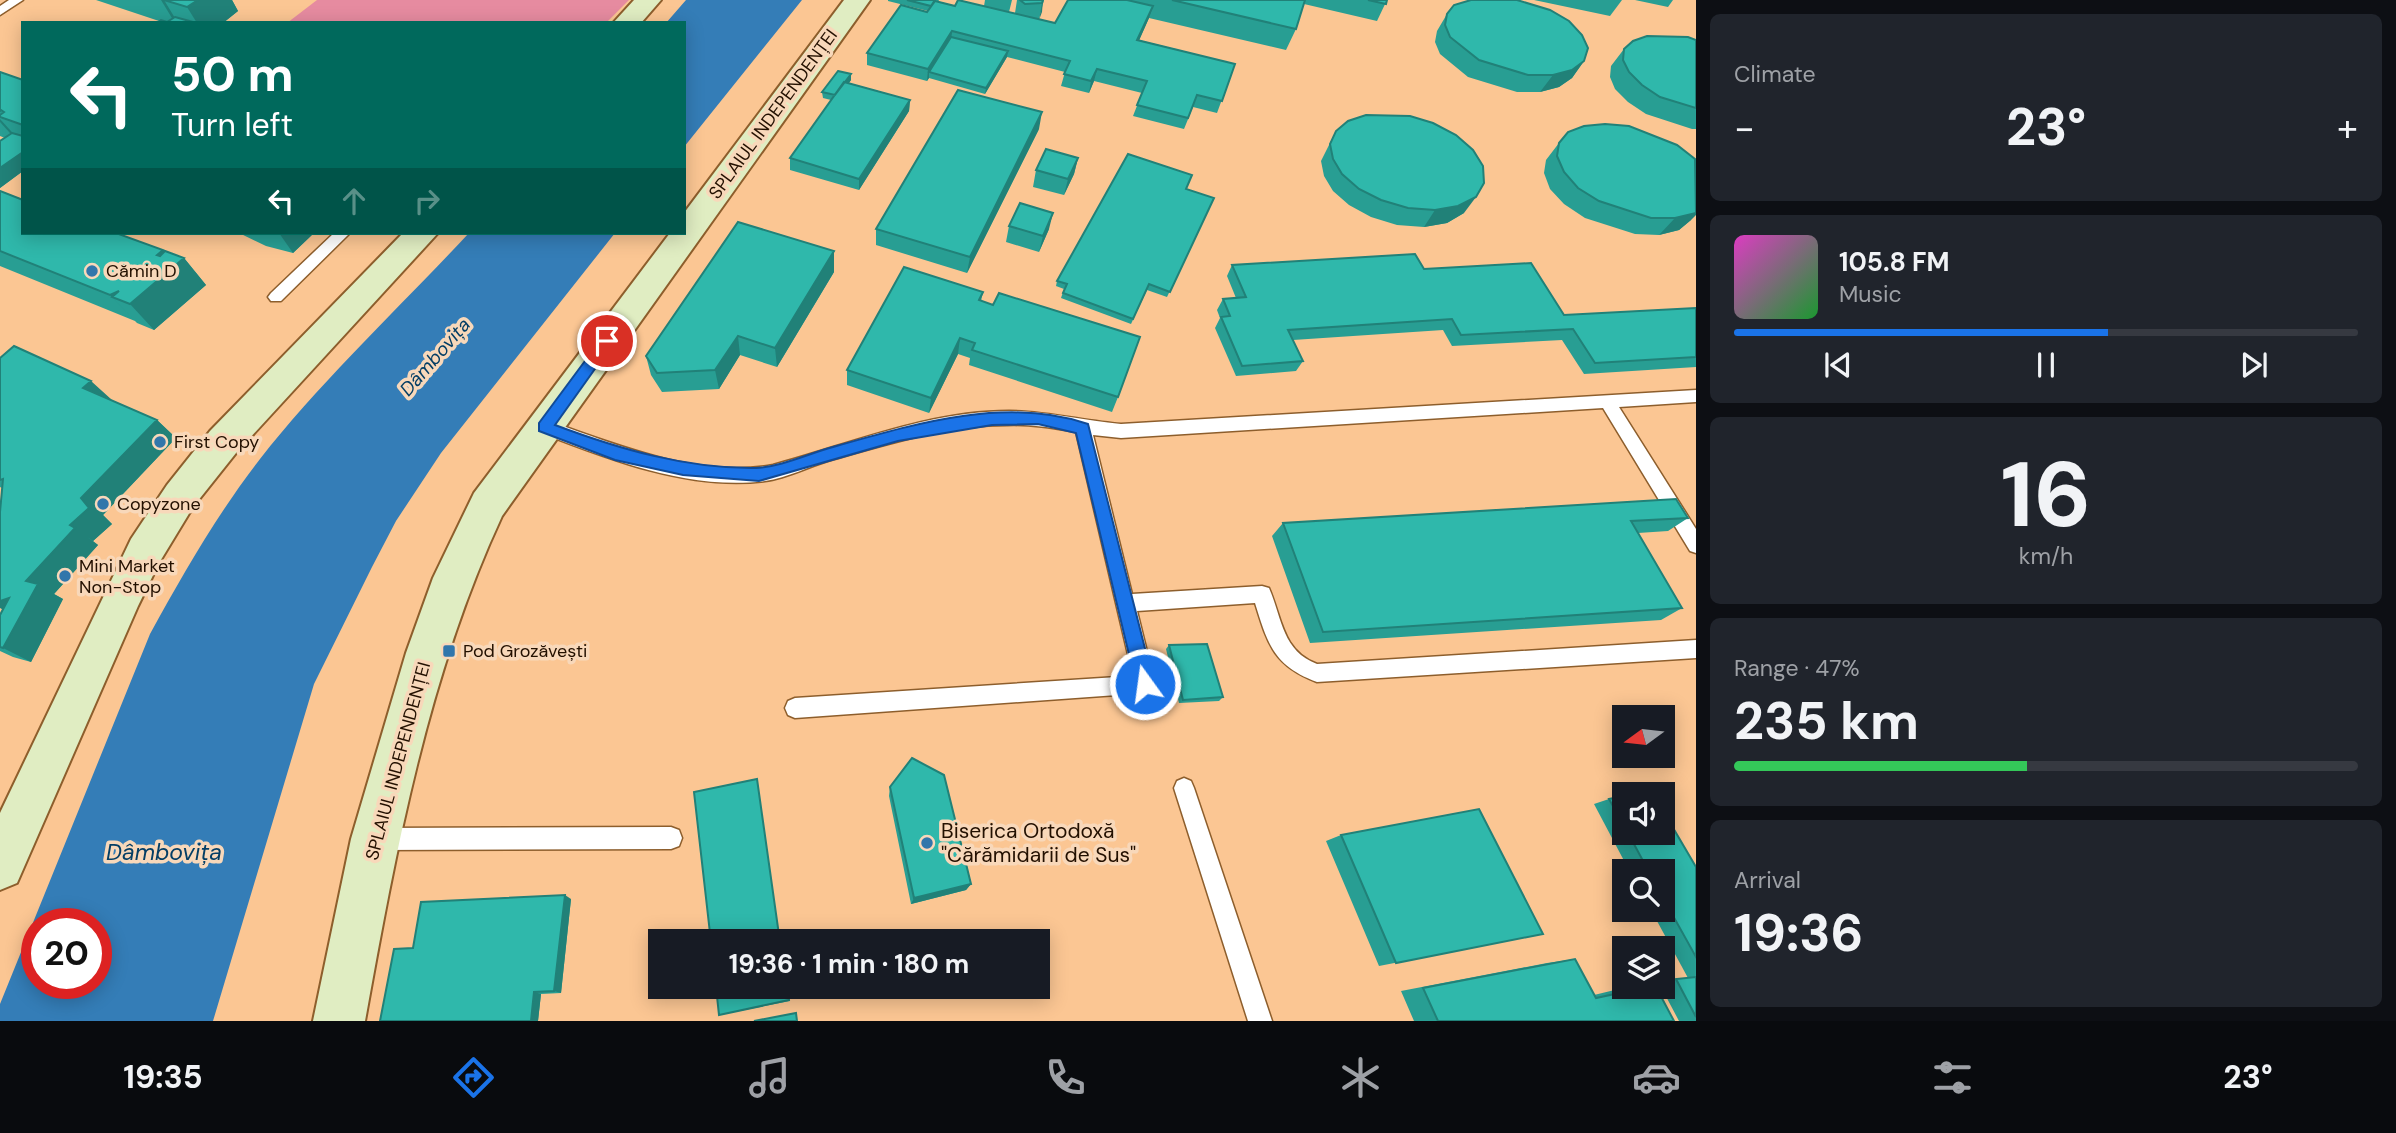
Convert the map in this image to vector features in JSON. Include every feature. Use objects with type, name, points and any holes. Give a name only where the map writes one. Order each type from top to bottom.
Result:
[{"type":"main road","points":[[628,21],[648,0]]},
{"type":"main road","name":"SPLAIUL INDEPENDENȚEI","points":[[686,234],[857,0]]},
{"type":"main road","points":[[0,866],[121,598],[145,551],[180,496],[223,442],[420,235]]},
{"type":"main road","name":"SPLAIUL INDEPENDENȚEI","points":[[339,1021],[374,839],[427,653],[453,578],[488,505],[685,235]]},
{"type":"lane","points":[[0,11],[17,0]]},
{"type":"lane","points":[[276,296],[340,235]]},
{"type":"lane","points":[[545,427],[615,453],[683,468],[759,474],[898,434],[992,419],[1038,418],[1083,428],[1122,431],[1696,396]]},
{"type":"lane","points":[[1607,401],[1696,545]]},
{"type":"lane","points":[[795,708],[1145,684],[1083,428]]},
{"type":"lane","points":[[1125,603],[1262,594],[1280,648],[1294,665],[1317,673],[1696,649]]},
{"type":"lane","points":[[1184,788],[1260,1021]]},
{"type":"lane","points":[[374,839],[671,838]]},
{"type":"shaded area","points":[[317,0],[629,0],[608,21],[290,21]]},
{"type":"water","points":[[686,0],[802,0],[686,145],[686,21],[668,21]]},
{"type":"water","name":"Dâmbovița","points":[[467,235],[613,235],[441,453],[396,521],[372,567],[314,684],[213,1021],[0,1021],[0,1004],[21,952],[21,999],[112,999],[112,908],[39,908],[150,634],[215,522],[284,430],[335,372]]},
{"type":"building","points":[[164,0],[198,0],[187,7]]},
{"type":"building","points":[[907,0],[935,0],[931,6]]},
{"type":"building","points":[[958,0],[1055,23],[1068,0],[1127,0],[1153,6],[1137,40],[1235,64],[1222,101],[1197,95],[1188,118],[1137,105],[1147,81],[1097,69],[1091,81],[1064,74],[1070,61],[952,31],[928,69],[867,53],[901,5],[927,12],[935,1],[955,6]]},
{"type":"building","points":[[1020,0],[1043,0],[1042,3],[1025,4]]},
{"type":"building","points":[[1172,0],[1305,0],[1296,29]]},
{"type":"building","points":[[1368,0],[1387,0],[1386,4]]},
{"type":"building","points":[[1471,0],[1517,0],[1550,10],[1569,21],[1582,35],[1588,48],[1584,61],[1572,70],[1553,75],[1528,75],[1479,60],[1450,37],[1445,25],[1447,14],[1454,5]]},
{"type":"building","points":[[175,17],[189,21],[169,21]]},
{"type":"building","points":[[1647,36],[1688,37],[1696,40],[1696,108],[1660,97],[1629,72],[1623,60],[1624,49],[1633,41]]},
{"type":"building","points":[[951,37],[1008,51],[986,88],[929,72]]},
{"type":"building","points":[[838,71],[851,74],[835,95],[822,92]]},
{"type":"building","points":[[0,72],[21,79],[21,124],[0,117],[4,112],[0,111]]},
{"type":"building","points":[[844,82],[910,100],[859,179],[790,158]]},
{"type":"building","points":[[958,90],[1042,112],[970,257],[876,229]]},
{"type":"building","points":[[1366,115],[1410,116],[1433,123],[1456,135],[1473,150],[1483,166],[1484,183],[1476,197],[1458,206],[1435,210],[1408,208],[1381,200],[1359,189],[1342,174],[1333,159],[1330,144],[1336,131],[1348,121]]},
{"type":"building","points":[[1584,126],[1629,126],[1677,145],[1695,159],[1696,213],[1675,218],[1651,218],[1599,201],[1578,188],[1564,172],[1557,156],[1559,143],[1568,132]]},
{"type":"building","points":[[12,133],[21,135],[21,153],[0,168],[0,141]]},
{"type":"building","points":[[1046,149],[1078,158],[1068,179],[1036,170]]},
{"type":"building","points":[[1128,154],[1192,175],[1186,189],[1214,198],[1170,292],[1149,284],[1133,319],[1063,293],[1067,284],[1057,281]]},
{"type":"building","points":[[0,191],[21,199],[21,235],[122,235],[163,250],[157,255],[160,256],[165,251],[184,258],[130,304],[112,297],[119,291],[110,295],[0,251]]},
{"type":"building","points":[[1020,203],[1053,213],[1043,236],[1009,226]]},
{"type":"building","points":[[738,222],[834,251],[775,348],[738,336],[715,370],[657,373],[646,356]]},
{"type":"building","points":[[1415,254],[1424,269],[1531,263],[1564,315],[1696,308],[1696,357],[1595,363],[1573,329],[1461,335],[1452,319],[1288,330],[1303,361],[1242,366],[1221,317],[1230,316],[1223,299],[1246,297],[1232,265]]},
{"type":"building","points":[[904,267],[983,292],[979,300],[993,305],[999,293],[1140,337],[1118,397],[972,350],[975,343],[960,338],[931,398],[847,370]]},
{"type":"building","points":[[14,346],[91,381],[83,388],[157,420],[81,498],[89,508],[70,525],[75,528],[26,581],[38,584],[3,648],[0,647],[0,615],[9,598],[0,601],[0,512],[3,479],[0,480],[0,358]]},
{"type":"building","points":[[1676,499],[1688,518],[1631,521],[1682,608],[1323,632],[1283,523]]},
{"type":"building","points":[[1207,644],[1223,697],[1183,700],[1169,645]]},
{"type":"building","name":"Biserica Ortodoxă \"Cărămidarii de Sus\"","points":[[912,758],[944,775],[971,884],[914,898],[890,787]]},
{"type":"building","points":[[757,779],[778,929],[710,929],[694,792]]},
{"type":"building","points":[[1479,809],[1543,934],[1396,963],[1341,835]]},
{"type":"building","points":[[1675,831],[1696,867],[1696,957],[1675,919],[1675,859],[1642,859],[1634,845],[1675,845]]},
{"type":"building","points":[[565,895],[554,991],[534,992],[531,1021],[380,1021],[394,949],[413,948],[421,902]]},
{"type":"building","points":[[1575,959],[1596,998],[1612,995],[1612,999],[1662,999],[1674,1021],[1438,1021],[1423,988]]},
{"type":"building","points":[[1696,977],[1696,1017],[1676,979]]},
{"type":"building","points":[[717,999],[789,999],[789,1000],[719,1015]]},
{"type":"building","points":[[796,1013],[797,1021],[754,1021]]},
{"type":"place","name":"Cămin D","points":[[92,271]]},
{"type":"place","name":"First Copy","points":[[160,442]]},
{"type":"place","name":"Copyzone","points":[[103,504]]},
{"type":"place","name":"Mini Market Non-Stop","points":[[65,576]]},
{"type":"place","name":"Pod Grozăvești","points":[[449,651]]},
{"type":"place","name":"Biserica Ortodoxă \"Cărămidarii de Sus\"","points":[[927,843]]},
{"type":"route","points":[[607,341],[545,427],[615,453],[683,468],[759,474],[898,434],[992,419],[1038,418],[1083,428],[1145,684]]}]
